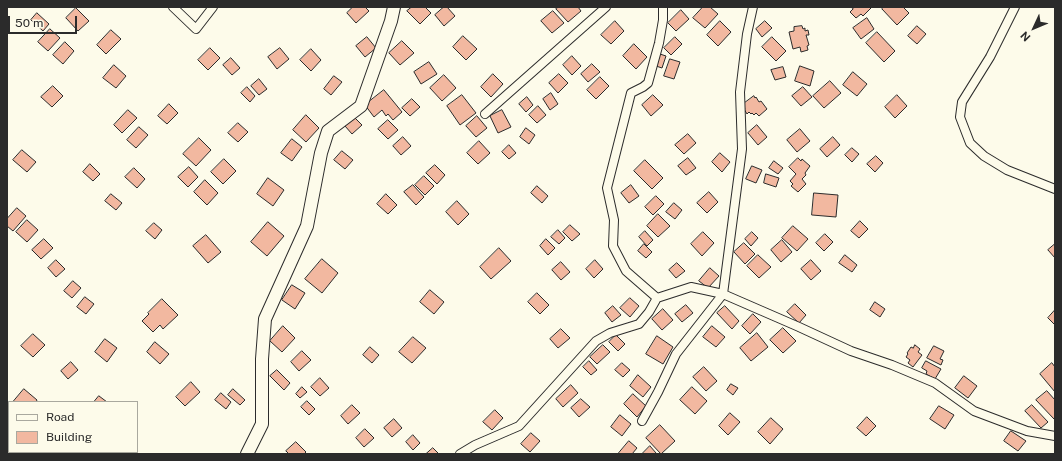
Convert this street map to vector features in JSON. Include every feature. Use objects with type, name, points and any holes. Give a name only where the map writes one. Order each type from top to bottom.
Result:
[{"type":"main road","points":[[248,454],[262,424],[262,359],[265,319],[307,226],[321,153],[328,131],[361,106],[394,7]]},
{"type":"street","points":[[173,7],[196,29],[213,7]]},
{"type":"street","points":[[485,114],[606,7]]},
{"type":"street","points":[[657,298],[626,271],[613,246],[614,220],[607,188],[631,93],[648,83],[659,43],[663,20],[663,7]]},
{"type":"street","points":[[642,421],[676,354],[723,294],[742,148],[740,92],[747,34],[753,7]]},
{"type":"street","points":[[1015,7],[990,56],[962,102],[960,117],[970,143],[984,156],[1007,170],[1055,189]]},
{"type":"street","points":[[460,454],[475,445],[519,426],[596,341],[610,332],[639,324],[649,312],[657,298],[691,287],[723,294],[851,351],[892,365],[935,383],[974,411],[1027,431],[1055,436]]},
{"type":"building","points":[[353,7],[365,7],[369,11],[356,23],[347,13]]},
{"type":"building","points":[[412,7],[425,7],[431,13],[420,24],[407,11]]},
{"type":"building","points":[[444,7],[447,7],[455,16],[444,26],[435,15]]},
{"type":"building","points":[[559,7],[578,7],[581,11],[568,22],[556,9]]},
{"type":"building","points":[[703,7],[710,7],[718,14],[705,28],[693,18]]},
{"type":"building","points":[[851,7],[872,7],[863,16],[861,14],[856,18],[850,12],[853,9]]},
{"type":"building","points":[[884,7],[903,7],[909,13],[897,25],[882,9]]},
{"type":"building","points":[[76,8],[89,21],[78,31],[66,18]]},
{"type":"building","points":[[681,10],[689,19],[676,31],[668,23]]},
{"type":"building","points":[[553,11],[564,23],[552,33],[541,21]]},
{"type":"building","points":[[37,13],[49,24],[43,31],[31,20]]},
{"type":"building","points":[[867,18],[874,29],[861,39],[853,28]]},
{"type":"building","points":[[615,21],[624,31],[611,44],[601,35]]},
{"type":"building","points":[[720,21],[731,32],[718,46],[707,35]]},
{"type":"building","points":[[765,21],[772,28],[762,37],[756,29]]},
{"type":"building","points":[[802,26],[803,29],[805,28],[805,31],[808,30],[809,35],[806,35],[809,45],[807,46],[808,50],[801,52],[800,47],[793,49],[789,32],[794,31],[794,27]]},
{"type":"building","points":[[917,26],[926,34],[917,44],[908,36]]},
{"type":"building","points":[[50,29],[60,38],[48,51],[38,42]]},
{"type":"building","points":[[111,30],[121,39],[106,54],[97,45]]},
{"type":"building","points":[[877,32],[895,51],[884,62],[866,43]]},
{"type":"building","points":[[463,36],[477,49],[466,60],[453,47]]},
{"type":"building","points":[[367,37],[376,48],[365,57],[356,46]]},
{"type":"building","points":[[675,37],[682,44],[671,55],[664,48]]},
{"type":"building","points":[[772,37],[786,51],[776,61],[762,47]]},
{"type":"building","points":[[402,41],[414,53],[400,65],[389,53]]},
{"type":"building","points":[[65,42],[74,51],[63,64],[53,55]]},
{"type":"building","points":[[634,44],[647,57],[636,69],[623,56]]},
{"type":"building","points":[[210,48],[220,58],[208,70],[198,60]]},
{"type":"building","points":[[280,48],[289,59],[277,69],[268,57]]},
{"type":"building","points":[[311,49],[321,60],[311,71],[300,60]]},
{"type":"building","points":[[660,54],[666,56],[662,68],[656,66]]},
{"type":"building","points":[[572,56],[581,66],[572,75],[563,65]]},
{"type":"building","points":[[231,58],[240,68],[232,75],[223,65]]},
{"type":"building","points":[[670,59],[680,62],[674,79],[664,76]]},
{"type":"building","points":[[429,62],[437,74],[421,84],[414,72]]},
{"type":"building","points":[[592,64],[600,72],[588,82],[581,74]]},
{"type":"building","points":[[114,65],[126,76],[116,88],[103,78]]},
{"type":"building","points":[[800,66],[814,71],[810,86],[795,81]]},
{"type":"building","points":[[783,67],[786,77],[775,80],[771,70]]},
{"type":"building","points":[[853,72],[867,84],[857,96],[843,85]]},
{"type":"building","points":[[493,74],[503,84],[491,97],[481,87]]},
{"type":"building","points":[[559,74],[568,83],[558,93],[549,83]]},
{"type":"building","points":[[444,75],[456,88],[442,101],[430,88]]},
{"type":"building","points":[[334,76],[342,82],[331,95],[324,89]]},
{"type":"building","points":[[600,77],[609,86],[596,99],[587,90]]},
{"type":"building","points":[[259,79],[267,89],[259,95],[251,86]]},
{"type":"building","points":[[830,81],[841,93],[824,108],[813,96]]},
{"type":"building","points":[[53,86],[63,96],[52,107],[41,97]]},
{"type":"building","points":[[247,87],[255,96],[250,102],[241,93]]},
{"type":"building","points":[[803,87],[812,97],[801,106],[792,96]]},
{"type":"building","points":[[384,90],[402,112],[393,120],[388,114],[386,116],[382,110],[374,117],[365,105]]},
{"type":"building","points":[[551,93],[558,104],[550,110],[543,99]]},
{"type":"building","points":[[462,95],[476,113],[460,125],[447,106]]},
{"type":"building","points":[[653,95],[663,105],[651,116],[642,105]]},
{"type":"building","points":[[897,95],[907,106],[895,118],[885,107]]},
{"type":"building","points":[[754,96],[759,102],[761,101],[767,109],[759,116],[756,113],[754,115],[749,112],[747,114],[742,105]]},
{"type":"building","points":[[527,97],[533,105],[526,112],[519,104]]},
{"type":"building","points":[[412,99],[420,107],[410,116],[402,108]]},
{"type":"building","points":[[169,104],[178,113],[167,124],[158,116]]},
{"type":"building","points":[[538,106],[546,115],[537,123],[529,115]]},
{"type":"building","points":[[128,110],[137,118],[122,133],[114,125]]},
{"type":"building","points":[[502,110],[511,127],[498,133],[490,116]]},
{"type":"building","points":[[306,115],[319,128],[306,142],[293,130]]},
{"type":"building","points":[[477,116],[487,128],[476,137],[466,126]]},
{"type":"building","points":[[354,117],[362,125],[352,134],[345,126]]},
{"type":"building","points":[[388,120],[398,130],[388,139],[378,129]]},
{"type":"building","points":[[238,123],[248,132],[238,142],[228,133]]},
{"type":"building","points":[[757,125],[767,137],[758,145],[748,133]]},
{"type":"building","points":[[139,127],[148,135],[136,148],[127,140]]},
{"type":"building","points":[[526,128],[535,135],[529,144],[520,137]]},
{"type":"building","points":[[800,129],[810,141],[797,152],[787,140]]},
{"type":"building","points":[[688,134],[696,143],[684,154],[675,145]]},
{"type":"building","points":[[403,137],[411,146],[401,155],[393,146]]},
{"type":"building","points":[[833,137],[840,145],[827,157],[820,149]]},
{"type":"building","points":[[199,138],[211,150],[196,166],[183,154]]},
{"type":"building","points":[[292,139],[302,147],[292,161],[281,153]]},
{"type":"building","points":[[479,141],[490,153],[478,164],[467,153]]},
{"type":"building","points":[[509,145],[516,153],[509,159],[502,152]]},
{"type":"building","points":[[852,148],[859,154],[852,162],[845,155]]},
{"type":"building","points":[[22,150],[36,162],[27,172],[13,160]]},
{"type":"building","points":[[342,151],[353,160],[345,169],[334,160]]},
{"type":"building","points":[[720,153],[730,162],[722,172],[712,162]]},
{"type":"building","points":[[876,156],[883,163],[875,172],[867,164]]},
{"type":"building","points":[[688,158],[696,168],[686,175],[678,166]]},
{"type":"building","points":[[798,158],[801,161],[802,159],[810,166],[805,173],[806,175],[802,179],[806,184],[798,192],[791,186],[793,184],[790,181],[796,174],[789,167]]},
{"type":"building","points":[[224,159],[236,171],[223,184],[211,172]]},
{"type":"building","points":[[645,160],[663,178],[652,189],[634,171]]},
{"type":"building","points":[[774,161],[783,168],[778,174],[769,168]]},
{"type":"building","points":[[90,164],[100,174],[93,181],[83,172]]},
{"type":"building","points":[[435,165],[445,175],[437,184],[426,173]]},
{"type":"building","points":[[752,166],[762,170],[756,183],[746,179]]},
{"type":"building","points":[[189,167],[198,177],[188,187],[178,177]]},
{"type":"building","points":[[134,168],[145,179],[137,188],[125,177]]},
{"type":"building","points":[[766,174],[779,178],[776,187],[764,183]]},
{"type":"building","points":[[424,176],[434,186],[425,195],[415,185]]},
{"type":"building","points":[[268,178],[284,190],[273,206],[257,194]]},
{"type":"building","points":[[205,180],[218,193],[207,205],[194,192]]},
{"type":"building","points":[[413,185],[424,197],[416,205],[404,192]]},
{"type":"building","points":[[631,185],[639,196],[629,203],[621,193]]},
{"type":"building","points":[[537,186],[548,196],[542,203],[531,193]]},
{"type":"building","points":[[709,192],[718,202],[707,213],[697,203]]},
{"type":"building","points":[[814,193],[838,195],[836,217],[812,215]]},
{"type":"building","points":[[111,194],[122,203],[116,210],[105,201]]},
{"type":"building","points":[[386,194],[397,205],[388,214],[377,204]]},
{"type":"building","points":[[656,196],[664,204],[653,215],[645,207]]},
{"type":"building","points":[[457,201],[469,214],[458,225],[446,212]]},
{"type":"building","points":[[674,203],[682,210],[675,219],[666,212]]},
{"type":"building","points":[[17,208],[26,216],[13,231],[7,226],[7,219]]},
{"type":"building","points":[[658,214],[670,226],[658,237],[647,226]]},
{"type":"building","points":[[27,220],[38,230],[27,242],[16,232]]},
{"type":"building","points":[[860,221],[868,229],[859,238],[851,231]]},
{"type":"building","points":[[268,222],[284,236],[267,256],[251,242]]},
{"type":"building","points":[[154,223],[162,230],[155,239],[146,231]]},
{"type":"building","points":[[570,225],[580,234],[572,241],[563,232]]},
{"type":"building","points":[[793,226],[808,239],[797,251],[782,238]]},
{"type":"building","points":[[558,230],[565,238],[559,244],[551,237]]},
{"type":"building","points":[[645,231],[653,240],[647,246],[639,237]]},
{"type":"building","points":[[703,232],[714,243],[702,256],[691,244]]},
{"type":"building","points":[[752,232],[758,238],[751,246],[745,239]]},
{"type":"building","points":[[825,234],[833,242],[824,251],[816,243]]},
{"type":"building","points":[[206,235],[221,252],[208,263],[193,246]]},
{"type":"building","points":[[44,239],[53,248],[41,259],[32,250]]},
{"type":"building","points":[[546,239],[555,248],[548,255],[540,246]]},
{"type":"building","points":[[782,240],[792,252],[781,262],[771,250]]},
{"type":"building","points":[[744,243],[755,254],[745,264],[734,252]]},
{"type":"building","points":[[644,244],[652,252],[646,258],[638,251]]},
{"type":"building","points":[[1055,244],[1055,258],[1048,250]]},
{"type":"building","points":[[499,248],[511,261],[491,279],[480,267]]},
{"type":"building","points":[[758,255],[771,267],[759,278],[747,266]]},
{"type":"building","points":[[845,255],[857,265],[852,272],[839,263]]},
{"type":"building","points":[[322,259],[338,273],[322,293],[305,279]]},
{"type":"building","points":[[56,260],[65,269],[56,277],[48,268]]},
{"type":"building","points":[[595,260],[603,269],[594,278],[586,269]]},
{"type":"building","points":[[811,260],[821,271],[811,280],[801,269]]},
{"type":"building","points":[[561,262],[570,272],[561,280],[552,270]]},
{"type":"building","points":[[677,263],[685,271],[676,278],[669,270]]},
{"type":"building","points":[[710,268],[719,276],[708,288],[699,281]]},
{"type":"building","points":[[73,281],[81,288],[72,298],[64,291]]},
{"type":"building","points":[[292,285],[305,293],[295,309],[282,300]]},
{"type":"building","points":[[430,290],[444,302],[434,314],[420,302]]},
{"type":"building","points":[[537,293],[549,305],[540,314],[528,302]]},
{"type":"building","points":[[85,297],[94,304],[86,314],[77,307]]},
{"type":"building","points":[[630,298],[639,306],[630,317],[620,308]]},
{"type":"building","points":[[162,299],[178,315],[163,329],[160,325],[153,332],[142,321]]},
{"type":"building","points":[[875,302],[885,309],[880,317],[870,310]]},
{"type":"building","points":[[795,304],[806,315],[799,323],[787,312]]},
{"type":"building","points":[[686,305],[693,313],[682,322],[675,314]]},
{"type":"building","points":[[613,306],[621,315],[612,322],[605,313]]},
{"type":"building","points":[[725,306],[739,321],[732,329],[717,313]]},
{"type":"building","points":[[663,309],[673,320],[662,330],[652,319]]},
{"type":"building","points":[[1055,310],[1055,325],[1048,318]]},
{"type":"building","points":[[753,314],[761,322],[750,334],[742,326]]},
{"type":"building","points":[[283,326],[295,338],[282,352],[270,341]]},
{"type":"building","points":[[712,326],[725,337],[716,347],[703,337]]},
{"type":"building","points":[[783,328],[796,341],[783,353],[770,340]]},
{"type":"building","points":[[561,329],[570,338],[558,348],[550,339]]},
{"type":"building","points":[[757,333],[768,347],[751,361],[740,348]]},
{"type":"building","points":[[33,334],[45,345],[33,357],[21,346]]},
{"type":"building","points":[[616,335],[625,344],[618,351],[609,342]]},
{"type":"building","points":[[657,336],[673,347],[663,364],[646,354]]},
{"type":"building","points":[[413,337],[426,348],[412,363],[399,352]]},
{"type":"building","points":[[105,339],[117,348],[107,362],[95,352]]},
{"type":"building","points":[[155,342],[169,354],[160,364],[147,352]]},
{"type":"building","points":[[603,345],[610,352],[597,364],[590,357]]},
{"type":"building","points":[[915,345],[920,349],[918,352],[922,355],[913,367],[908,363],[910,360],[906,357],[911,347],[913,348]]},
{"type":"building","points":[[934,346],[944,351],[940,359],[943,360],[941,365],[927,358]]},
{"type":"building","points":[[370,347],[379,355],[372,363],[363,355]]},
{"type":"building","points":[[302,351],[311,360],[299,371],[291,362]]},
{"type":"building","points":[[589,361],[597,370],[591,375],[583,367]]},
{"type":"building","points":[[926,361],[941,369],[935,379],[926,374],[927,371],[922,368]]},
{"type":"building","points":[[71,362],[78,370],[68,379],[61,371]]},
{"type":"building","points":[[622,363],[630,370],[623,377],[615,370]]},
{"type":"building","points":[[1052,363],[1055,367],[1055,392],[1040,374]]},
{"type":"building","points":[[704,367],[717,381],[706,391],[693,377]]},
{"type":"building","points":[[277,370],[290,383],[284,390],[270,376]]},
{"type":"building","points":[[638,375],[651,387],[643,397],[630,386]]},
{"type":"building","points":[[964,376],[977,386],[968,398],[955,388]]},
{"type":"building","points":[[320,378],[329,388],[320,396],[311,387]]},
{"type":"building","points":[[191,382],[200,392],[185,406],[176,397]]},
{"type":"building","points":[[731,384],[738,388],[733,395],[727,390]]},
{"type":"building","points":[[571,385],[578,393],[563,407],[556,399]]},
{"type":"building","points":[[302,387],[307,392],[300,398],[296,394]]},
{"type":"building","points":[[692,387],[707,401],[695,414],[680,400]]},
{"type":"building","points":[[24,389],[37,400],[36,401],[14,401]]},
{"type":"building","points":[[233,389],[245,400],[240,405],[228,395]]},
{"type":"building","points":[[1047,391],[1055,400],[1054,419],[1036,400]]},
{"type":"building","points":[[221,393],[231,402],[226,409],[215,400]]},
{"type":"building","points":[[633,394],[646,406],[637,417],[624,404]]},
{"type":"building","points":[[99,396],[106,401],[95,401]]},
{"type":"building","points":[[581,399],[590,407],[579,417],[571,408]]},
{"type":"building","points":[[307,401],[315,409],[309,415],[301,407]]},
{"type":"building","points":[[352,405],[360,413],[348,424],[341,416]]},
{"type":"building","points":[[1032,405],[1048,422],[1041,428],[1025,411]]},
{"type":"building","points":[[939,406],[954,415],[945,429],[930,419]]},
{"type":"building","points":[[495,410],[503,418],[492,430],[483,422]]},
{"type":"building","points":[[730,413],[740,422],[728,435],[719,426]]},
{"type":"building","points":[[620,415],[631,424],[622,436],[611,427]]},
{"type":"building","points":[[867,417],[876,426],[866,436],[857,428]]},
{"type":"building","points":[[771,418],[783,429],[770,444],[758,432]]},
{"type":"building","points":[[394,419],[402,428],[392,437],[384,428]]},
{"type":"building","points":[[660,425],[675,441],[661,454],[646,438]]},
{"type":"building","points":[[365,429],[374,438],[364,447],[356,438]]},
{"type":"building","points":[[1011,431],[1026,441],[1018,451],[1004,441]]},
{"type":"building","points":[[531,433],[540,441],[530,452],[521,444]]},
{"type":"building","points":[[413,435],[420,443],[413,450],[406,442]]},
{"type":"building","points":[[629,441],[637,448],[632,454],[618,454]]},
{"type":"building","points":[[296,442],[306,452],[304,454],[289,454],[286,451]]},
{"type":"building","points":[[650,446],[656,453],[655,454],[642,454]]},
{"type":"building","points":[[433,448],[439,454],[426,454]]}]
